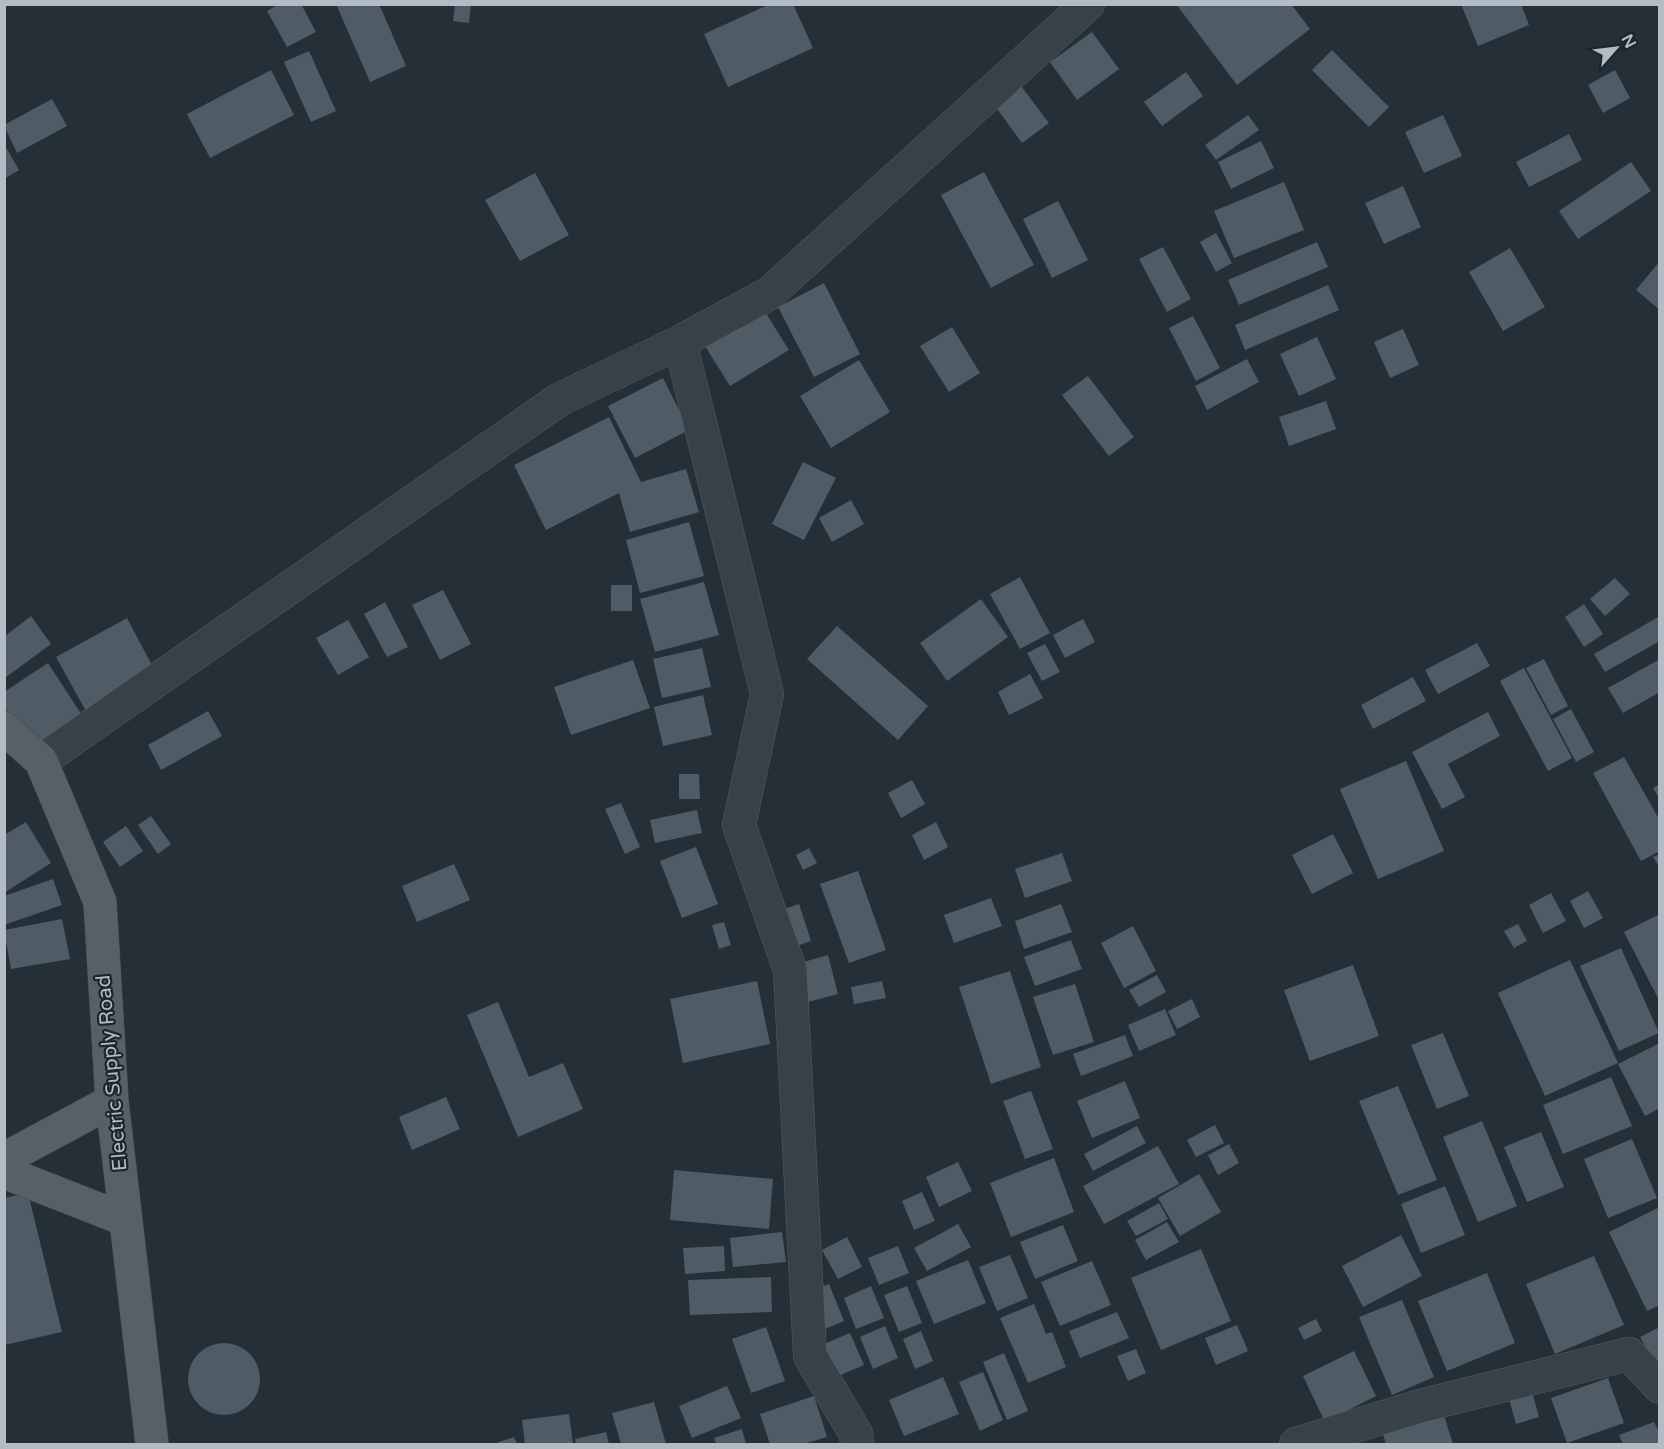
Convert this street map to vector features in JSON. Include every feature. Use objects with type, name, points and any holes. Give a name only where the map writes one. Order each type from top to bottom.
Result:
[{"type":"main road","name":"Electric Supply Road","points":[[4,728],[41,761],[100,902],[112,1101],[152,1444]]},
{"type":"main road","points":[[4,1159],[112,1101]]},
{"type":"main road","points":[[4,1172],[126,1220]]},
{"type":"street","points":[[41,761],[560,399],[680,342],[770,293],[1088,4]]},
{"type":"street","points":[[680,342],[767,694],[739,825],[790,970],[810,1356],[856,1434],[857,1444]]},
{"type":"street","points":[[1296,1444],[1420,1406],[1629,1354],[1659,1387]]},
{"type":"building","points":[[279,4],[301,4],[316,32],[287,47],[267,11]]},
{"type":"building","points":[[336,4],[379,4],[406,66],[370,82]]},
{"type":"building","points":[[455,4],[471,4],[469,23],[453,21]]},
{"type":"building","points":[[770,4],[793,4],[813,48],[728,87],[704,34]]},
{"type":"building","points":[[1176,4],[1291,4],[1310,29],[1237,85]]},
{"type":"building","points":[[1461,4],[1521,4],[1529,25],[1478,46]]},
{"type":"building","points":[[1092,32],[1119,69],[1077,100],[1050,62]]},
{"type":"building","points":[[1332,50],[1389,107],[1369,127],[1312,70]]},
{"type":"building","points":[[309,51],[336,111],[311,122],[284,62]]},
{"type":"building","points":[[271,70],[294,115],[210,158],[187,114]]},
{"type":"building","points":[[1615,70],[1630,98],[1603,113],[1588,85]]},
{"type":"building","points":[[1186,72],[1203,96],[1162,126],[1144,102]]},
{"type":"building","points":[[1021,86],[1049,123],[1022,143],[995,106]]},
{"type":"building","points":[[52,99],[67,126],[17,153],[4,125]]},
{"type":"building","points":[[1248,115],[1259,130],[1216,160],[1205,145]]},
{"type":"building","points":[[1443,115],[1462,156],[1424,173],[1405,132]]},
{"type":"building","points":[[1569,134],[1582,160],[1529,187],[1516,162]]},
{"type":"building","points":[[1261,141],[1274,168],[1231,189],[1218,162]]},
{"type":"building","points":[[4,144],[19,170],[4,179]]},
{"type":"building","points":[[1631,162],[1651,191],[1578,239],[1559,211]]},
{"type":"building","points":[[984,172],[1034,265],[991,288],[941,195]]},
{"type":"building","points":[[535,173],[569,235],[520,261],[485,200]]},
{"type":"building","points":[[1284,182],[1304,230],[1234,258],[1214,211]]},
{"type":"building","points":[[1403,186],[1421,227],[1384,244],[1365,203]]},
{"type":"building","points":[[1058,201],[1088,260],[1052,278],[1023,219]]},
{"type":"building","points":[[1216,233],[1232,263],[1216,272],[1200,242]]},
{"type":"building","points":[[1317,242],[1328,267],[1239,305],[1228,280]]},
{"type":"building","points":[[1163,247],[1191,299],[1167,312],[1139,259]]},
{"type":"building","points":[[1510,248],[1545,307],[1503,331],[1469,272]]},
{"type":"building","points":[[1660,261],[1660,310],[1636,290]]},
{"type":"building","points":[[824,283],[860,354],[814,377],[778,307]]},
{"type":"building","points":[[1328,285],[1339,310],[1245,350],[1235,325]]},
{"type":"building","points":[[757,299],[789,350],[730,386],[698,335]]},
{"type":"building","points":[[1193,316],[1220,368],[1196,381],[1169,328]]},
{"type":"building","points":[[952,327],[980,373],[949,392],[920,346]]},
{"type":"building","points":[[1403,329],[1419,365],[1390,378],[1374,342]]},
{"type":"building","points":[[1317,337],[1336,379],[1299,396],[1280,354]]},
{"type":"building","points":[[1247,359],[1259,382],[1207,410],[1195,386]]},
{"type":"building","points":[[859,360],[890,412],[831,448],[800,396]]},
{"type":"building","points":[[1088,376],[1134,437],[1109,456],[1062,395]]},
{"type":"building","points":[[663,378],[689,430],[635,458],[608,406]]},
{"type":"building","points":[[1326,401],[1336,429],[1289,446],[1279,417]]},
{"type":"building","points":[[609,417],[641,482],[686,469],[699,512],[630,532],[619,493],[546,530],[514,465]]},
{"type":"building","points":[[803,462],[836,478],[804,540],[772,524]]},
{"type":"building","points":[[851,500],[864,524],[832,542],[819,518]]},
{"type":"building","points":[[689,522],[704,576],[640,593],[626,540]]},
{"type":"building","points":[[1020,577],[1050,633],[1020,649],[990,594]]},
{"type":"building","points":[[1615,578],[1630,594],[1605,616],[1590,599]]},
{"type":"building","points":[[704,582],[719,635],[655,652],[640,599]]},
{"type":"building","points":[[611,585],[632,585],[632,611],[611,611]]},
{"type":"building","points":[[443,590],[471,644],[440,660],[412,605]]},
{"type":"building","points":[[981,599],[1008,637],[947,681],[920,643]]},
{"type":"building","points":[[385,602],[408,647],[387,657],[364,614]]},
{"type":"building","points":[[1584,604],[1603,634],[1584,647],[1565,617]]},
{"type":"building","points":[[31,616],[51,644],[5,678],[5,636]]},
{"type":"building","points":[[1660,616],[1660,641],[1605,672],[1594,654]]},
{"type":"building","points":[[127,618],[156,673],[86,711],[56,657]]},
{"type":"building","points":[[1083,619],[1095,642],[1065,658],[1053,635]]},
{"type":"building","points":[[348,620],[369,657],[338,675],[316,638]]},
{"type":"building","points":[[837,626],[928,706],[898,740],[807,659]]},
{"type":"building","points":[[1477,643],[1490,666],[1438,694],[1425,670]]},
{"type":"building","points":[[1045,644],[1060,672],[1042,681],[1027,653]]},
{"type":"building","points":[[702,648],[711,687],[662,698],[653,659]]},
{"type":"building","points":[[1544,659],[1568,706],[1551,715],[1526,668]]},
{"type":"building","points":[[1660,659],[1660,692],[1623,713],[1608,688]]},
{"type":"building","points":[[633,660],[650,708],[571,735],[554,687]]},
{"type":"building","points":[[48,663],[89,726],[39,759],[4,707],[4,692]]},
{"type":"building","points":[[1524,668],[1572,758],[1548,771],[1500,681]]},
{"type":"building","points":[[1030,674],[1043,698],[1009,715],[998,692]]},
{"type":"building","points":[[1413,677],[1426,701],[1373,729],[1361,705]]},
{"type":"building","points":[[703,695],[712,735],[663,746],[654,707]]},
{"type":"building","points":[[1571,709],[1594,752],[1576,762],[1553,719]]},
{"type":"building","points":[[208,711],[222,736],[161,770],[148,745]]},
{"type":"building","points":[[1488,712],[1500,736],[1448,764],[1465,797],[1442,809],[1412,752]]},
{"type":"building","points":[[1624,757],[1660,821],[1660,851],[1641,861],[1593,773]]},
{"type":"building","points":[[1406,761],[1444,851],[1378,879],[1340,789]]},
{"type":"building","points":[[679,774],[699,774],[700,799],[679,799]]},
{"type":"building","points":[[912,780],[925,804],[901,818],[888,793]]},
{"type":"building","points":[[1660,784],[1660,800],[1653,788]]},
{"type":"building","points":[[621,803],[640,847],[625,854],[605,809]]},
{"type":"building","points":[[697,810],[702,833],[655,843],[650,820]]},
{"type":"building","points":[[151,816],[171,844],[158,854],[138,825]]},
{"type":"building","points":[[26,822],[51,863],[4,893],[4,835]]},
{"type":"building","points":[[936,822],[948,847],[924,860],[912,835]]},
{"type":"building","points":[[126,826],[143,851],[120,867],[103,842]]},
{"type":"building","points":[[1333,834],[1353,873],[1312,894],[1292,855]]},
{"type":"building","points":[[696,847],[718,904],[682,918],[660,861]]},
{"type":"building","points":[[809,848],[817,863],[803,870],[796,855]]},
{"type":"building","points":[[1062,853],[1072,881],[1025,898],[1015,869]]},
{"type":"building","points":[[1660,854],[1660,868],[1653,857]]},
{"type":"building","points":[[454,864],[470,900],[417,922],[402,886]]},
{"type":"building","points":[[858,871],[886,950],[849,963],[820,884]]},
{"type":"building","points":[[53,879],[62,905],[4,925],[4,896]]},
{"type":"building","points":[[1588,891],[1603,918],[1584,928],[1570,901]]},
{"type":"building","points":[[1551,893],[1566,921],[1543,933],[1529,905]]},
{"type":"building","points":[[991,898],[1002,926],[954,943],[944,915]]},
{"type":"building","points":[[799,904],[811,941],[791,948],[779,911]]},
{"type":"building","points":[[1061,904],[1072,932],[1024,949],[1015,921]]},
{"type":"building","points":[[1660,914],[1660,1002],[1624,932]]},
{"type":"building","points":[[62,919],[70,959],[11,969],[4,930]]},
{"type":"building","points":[[724,922],[731,945],[719,949],[712,925]]},
{"type":"building","points":[[1518,924],[1527,941],[1514,948],[1504,931]]},
{"type":"building","points":[[1133,926],[1156,971],[1124,988],[1101,943]]},
{"type":"building","points":[[1071,940],[1082,969],[1035,986],[1024,957]]},
{"type":"building","points":[[1621,948],[1659,1033],[1619,1051],[1580,966]]},
{"type":"building","points":[[828,955],[838,994],[793,1006],[783,968]]},
{"type":"building","points":[[1570,960],[1618,1063],[1545,1096],[1498,993]]},
{"type":"building","points":[[1353,965],[1379,1036],[1310,1061],[1284,990]]},
{"type":"building","points":[[1010,971],[1041,1067],[991,1084],[959,987]]},
{"type":"building","points":[[1157,975],[1166,992],[1139,1007],[1129,990]]},
{"type":"building","points":[[757,981],[770,1044],[683,1063],[670,999]]},
{"type":"building","points":[[882,981],[886,998],[854,1004],[851,987]]},
{"type":"building","points":[[1075,984],[1094,1042],[1053,1055],[1033,997]]},
{"type":"building","points":[[1192,999],[1200,1017],[1177,1029],[1168,1011]]},
{"type":"building","points":[[498,1002],[529,1077],[563,1063],[583,1109],[518,1137],[467,1015]]},
{"type":"building","points":[[1165,1009],[1176,1035],[1139,1051],[1128,1025]]},
{"type":"building","points":[[1443,1033],[1469,1096],[1437,1109],[1411,1045]]},
{"type":"building","points":[[1125,1035],[1133,1056],[1081,1076],[1073,1054]]},
{"type":"building","points":[[1660,1043],[1660,1108],[1645,1116],[1618,1064]]},
{"type":"building","points":[[1611,1077],[1632,1126],[1563,1154],[1543,1105]]},
{"type":"building","points":[[1125,1081],[1140,1118],[1092,1138],[1077,1101]]},
{"type":"building","points":[[1398,1086],[1437,1180],[1398,1195],[1359,1101]]},
{"type":"building","points":[[1031,1091],[1053,1149],[1025,1159],[1003,1101]]},
{"type":"building","points":[[446,1097],[460,1129],[412,1150],[399,1117]]},
{"type":"building","points":[[1482,1121],[1517,1206],[1478,1222],[1443,1137]]},
{"type":"building","points":[[1215,1125],[1224,1143],[1196,1157],[1187,1140]]},
{"type":"building","points":[[1137,1126],[1146,1143],[1093,1171],[1084,1154]]},
{"type":"building","points":[[1541,1132],[1564,1187],[1527,1202],[1504,1147]]},
{"type":"building","points":[[1632,1139],[1657,1198],[1608,1218],[1584,1159]]},
{"type":"building","points":[[1229,1144],[1239,1163],[1218,1175],[1208,1155]]},
{"type":"building","points":[[1158,1146],[1179,1184],[1104,1224],[1083,1186]]},
{"type":"building","points":[[1054,1158],[1074,1212],[1011,1237],[990,1183]]},
{"type":"building","points":[[958,1162],[972,1191],[939,1207],[926,1177]]},
{"type":"building","points":[[674,1170],[773,1179],[769,1229],[670,1220]]},
{"type":"building","points":[[1199,1174],[1221,1212],[1180,1236],[1158,1198]]},
{"type":"building","points":[[1445,1186],[1465,1235],[1421,1253],[1401,1204]]},
{"type":"building","points":[[922,1192],[935,1221],[914,1230],[902,1201]]},
{"type":"building","points":[[28,1193],[62,1332],[4,1345],[4,1198]]},
{"type":"building","points":[[1159,1203],[1168,1219],[1136,1236],[1127,1221]]},
{"type":"building","points":[[1660,1207],[1660,1305],[1647,1311],[1609,1232]]},
{"type":"building","points":[[1167,1222],[1179,1242],[1146,1260],[1135,1240]]},
{"type":"building","points":[[958,1224],[971,1247],[927,1271],[914,1248]]},
{"type":"building","points":[[1063,1225],[1078,1261],[1035,1279],[1020,1242]]},
{"type":"building","points":[[782,1232],[786,1262],[733,1267],[730,1238]]},
{"type":"building","points":[[1401,1235],[1422,1276],[1363,1307],[1342,1266]]},
{"type":"building","points":[[847,1237],[862,1267],[838,1279],[822,1250]]},
{"type":"building","points":[[724,1246],[725,1271],[685,1274],[683,1248]]},
{"type":"building","points":[[898,1246],[909,1273],[879,1285],[868,1258]]},
{"type":"building","points":[[1201,1249],[1231,1321],[1161,1350],[1131,1278]]},
{"type":"building","points":[[1010,1255],[1028,1298],[997,1311],[979,1267]]},
{"type":"building","points":[[1594,1256],[1624,1325],[1555,1354],[1526,1284]]},
{"type":"building","points":[[968,1260],[986,1303],[934,1324],[916,1281]]},
{"type":"building","points":[[1092,1261],[1111,1305],[1060,1326],[1041,1282]]},
{"type":"building","points":[[1487,1273],[1515,1343],[1447,1371],[1418,1301]]},
{"type":"building","points":[[771,1277],[772,1312],[690,1315],[688,1280]]},
{"type":"building","points":[[829,1284],[844,1321],[818,1332],[803,1295]]},
{"type":"building","points":[[871,1286],[884,1318],[856,1329],[844,1298]]},
{"type":"building","points":[[907,1286],[922,1323],[899,1332],[884,1295]]},
{"type":"building","points":[[1402,1300],[1434,1377],[1392,1395],[1359,1317]]},
{"type":"building","points":[[1034,1304],[1046,1334],[1052,1332],[1066,1367],[1028,1383],[1000,1318]]},
{"type":"building","points":[[1117,1312],[1129,1338],[1080,1358],[1069,1331]]},
{"type":"building","points":[[1316,1319],[1322,1331],[1304,1340],[1298,1328]]},
{"type":"building","points":[[1237,1325],[1248,1351],[1216,1365],[1205,1338]]},
{"type":"building","points":[[885,1326],[898,1358],[873,1369],[860,1337]]},
{"type":"building","points":[[766,1327],[785,1381],[751,1393],[732,1339]]},
{"type":"building","points":[[1660,1327],[1660,1374],[1640,1337]]},
{"type":"building","points":[[921,1331],[933,1361],[915,1369],[903,1339]]},
{"type":"building","points":[[850,1333],[864,1365],[838,1376],[824,1344]]},
{"type":"building","points":[[224,1343],[238,1346],[250,1353],[257,1365],[260,1379],[257,1393],[250,1405],[238,1412],[224,1415],[210,1412],[198,1405],[191,1393],[188,1379],[191,1365],[198,1353],[210,1346]]},
{"type":"building","points":[[1136,1349],[1146,1373],[1128,1381],[1117,1356]]},
{"type":"building","points":[[1354,1351],[1376,1396],[1325,1422],[1303,1376]]},
{"type":"building","points":[[1004,1353],[1028,1411],[1007,1420],[983,1362]]},
{"type":"building","points":[[983,1372],[1003,1420],[980,1431],[959,1382]]},
{"type":"building","points":[[943,1377],[959,1414],[904,1436],[889,1400]]},
{"type":"building","points":[[1528,1378],[1539,1417],[1516,1424],[1505,1385]]},
{"type":"building","points":[[1608,1378],[1624,1423],[1567,1443],[1551,1398]]},
{"type":"building","points":[[727,1386],[741,1418],[692,1438],[679,1406]]},
{"type":"building","points":[[814,1396],[827,1437],[803,1444],[770,1444],[760,1414]]},
{"type":"building","points":[[654,1402],[666,1444],[621,1444],[612,1413]]},
{"type":"building","points":[[1442,1409],[1453,1444],[1386,1444],[1381,1428]]},
{"type":"building","points":[[569,1414],[573,1444],[525,1444],[522,1420]]},
{"type":"building","points":[[1654,1422],[1660,1434],[1660,1444],[1623,1444],[1619,1435]]},
{"type":"building","points":[[742,1429],[746,1444],[716,1444],[714,1438]]},
{"type":"building","points":[[606,1432],[609,1444],[576,1444],[575,1439]]},
{"type":"building","points":[[514,1437],[517,1444],[493,1444]]}]
